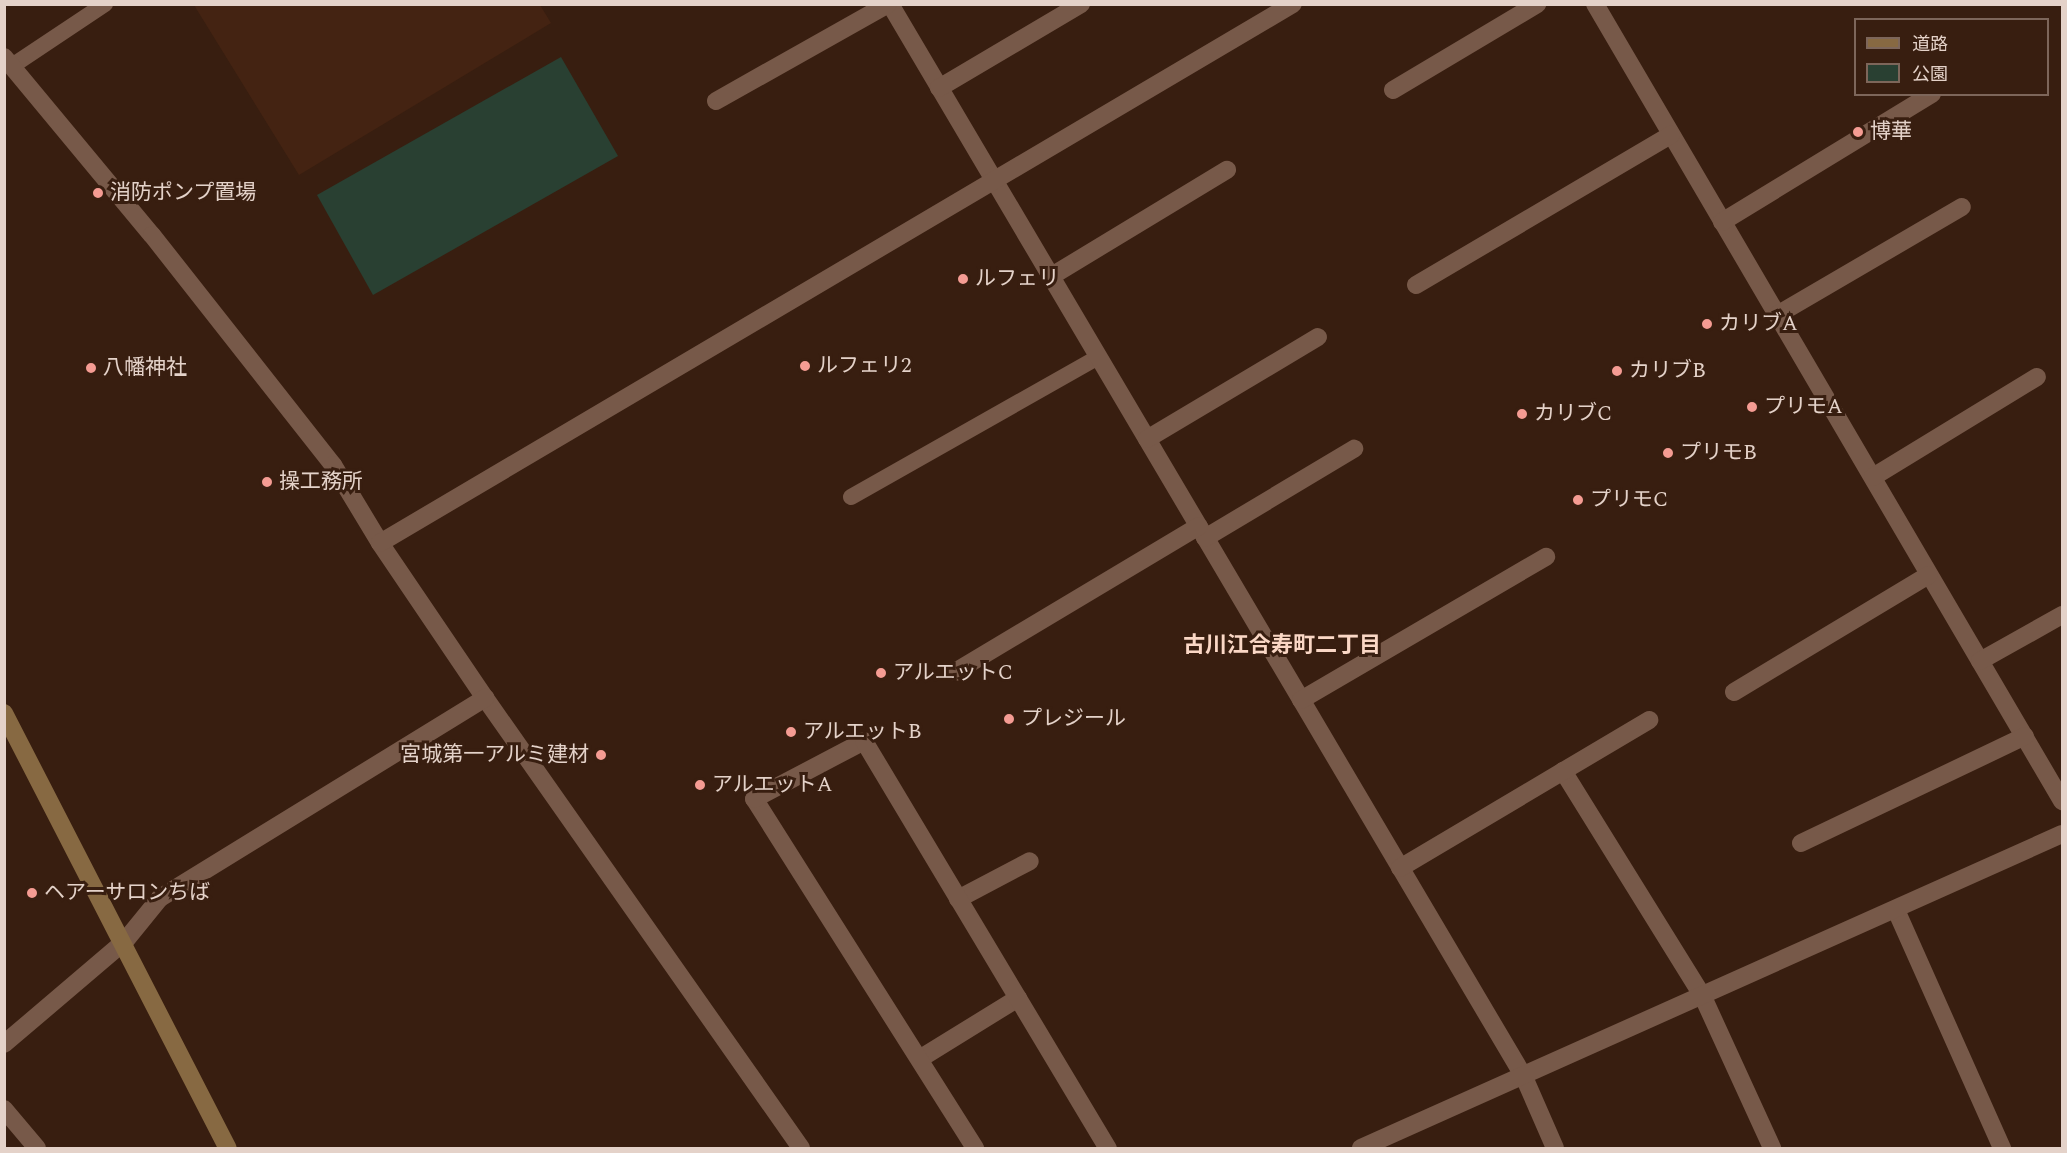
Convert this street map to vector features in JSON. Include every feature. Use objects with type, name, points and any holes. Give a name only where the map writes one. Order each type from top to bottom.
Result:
[{"type":"street","points":[[716,101],[889,4],[1524,1077],[1555,1149]]},
{"type":"street","points":[[939,88],[1081,4]]},
{"type":"street","points":[[380,543],[1293,4]]},
{"type":"street","points":[[1393,90],[1537,4]]},
{"type":"street","points":[[1595,4],[2062,801]]},
{"type":"street","points":[[8,62],[152,235],[333,465],[380,543],[485,698],[801,1149]]},
{"type":"street","points":[[1722,222],[1929,96]]},
{"type":"street","points":[[1416,285],[1671,135]]},
{"type":"street","points":[[1050,277],[1227,171]]},
{"type":"street","points":[[1777,315],[1962,207]]},
{"type":"street","points":[[1147,439],[1318,337]]},
{"type":"street","points":[[1873,477],[2037,377]]},
{"type":"street","points":[[955,672],[1354,449]]},
{"type":"street","points":[[1301,700],[1546,557]]},
{"type":"street","points":[[1734,692],[1929,574]]},
{"type":"street","points":[[1980,661],[2062,615]]},
{"type":"street","points":[[4,1044],[124,941],[160,898],[485,698]]},
{"type":"street","points":[[4,713],[12,743],[124,941],[228,1149]]},
{"type":"street","points":[[1400,868],[1648,720]]},
{"type":"street","points":[[1801,843],[2025,736]]},
{"type":"street","points":[[975,1149],[921,1058],[754,800],[864,741],[1108,1149]]},
{"type":"street","points":[[1563,771],[1703,997],[1772,1149]]},
{"type":"street","points":[[1361,1149],[2062,834]]},
{"type":"street","points":[[958,899],[1030,861]]},
{"type":"street","points":[[1896,910],[2002,1149]]},
{"type":"street","points":[[921,1058],[1018,998]]},
{"type":"street","points":[[4,1109],[37,1149]]},
{"type":"lane","points":[[8,62],[105,4]]},
{"type":"lane","points":[[851,497],[1098,357]]},
{"type":"shaded area","points":[[194,5],[540,5],[551,23],[299,175]]},
{"type":"green space","points":[[561,57],[618,156],[373,295],[317,195]]},
{"type":"place","name":"博華","points":[[1858,132]]},
{"type":"place","name":"消防ポンプ置場","points":[[98,193]]},
{"type":"place","name":"ルフェリ","points":[[963,279]]},
{"type":"place","name":"カリブA","points":[[1707,324]]},
{"type":"place","name":"ルフェリ2","points":[[805,366]]},
{"type":"place","name":"八幡神社","points":[[91,368]]},
{"type":"place","name":"カリブB","points":[[1617,371]]},
{"type":"place","name":"プリモA","points":[[1752,407]]},
{"type":"place","name":"カリブC","points":[[1522,414]]},
{"type":"place","name":"プリモB","points":[[1668,453]]},
{"type":"place","name":"操工務所","points":[[267,482]]},
{"type":"place","name":"プリモC","points":[[1578,500]]},
{"type":"place","name":"アルエットC","points":[[881,673]]},
{"type":"place","name":"プレジール","points":[[1009,719]]},
{"type":"place","name":"アルエットB","points":[[791,732]]},
{"type":"place","name":"宮城第一アルミ建材","points":[[601,755]]},
{"type":"place","name":"アルエットA","points":[[700,785]]},
{"type":"place","name":"ヘアーサロンちば","points":[[32,893]]},
{"type":"district","name":"古川江合寿町二丁目","points":[[1282,646]]}]
